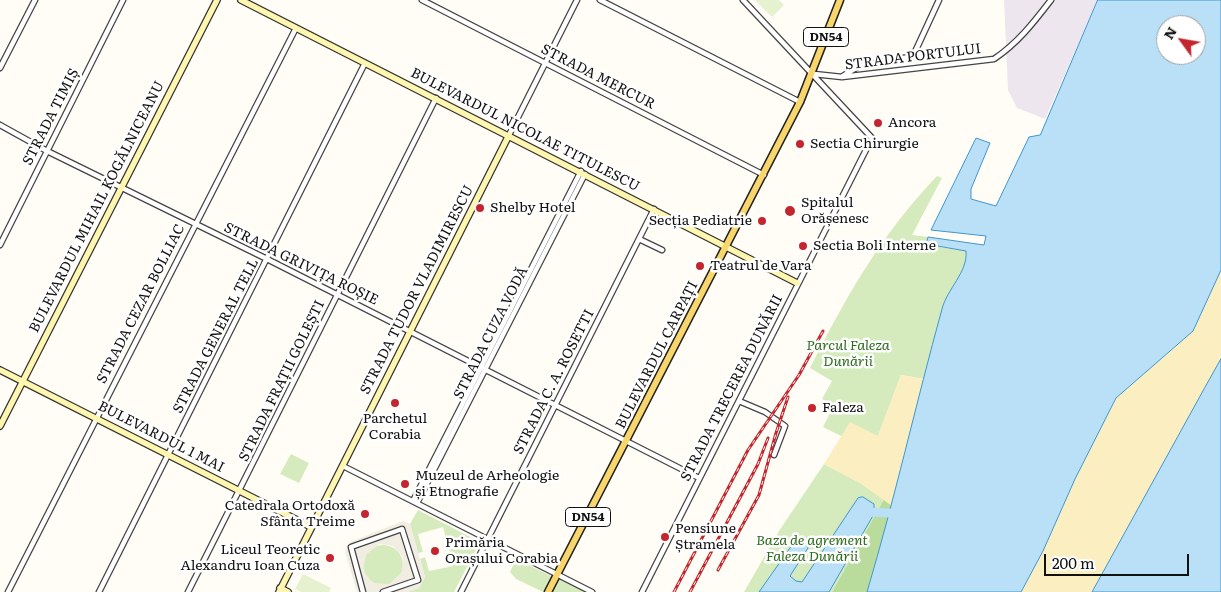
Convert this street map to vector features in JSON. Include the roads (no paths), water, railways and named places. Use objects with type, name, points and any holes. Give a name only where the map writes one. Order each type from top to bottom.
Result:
[{"type":"main road","name":"DN54","points":[[812,74],[840,0]]},
{"type":"main road","name":"BULEVARDUL CARPAȚI","points":[[548,592],[764,175],[812,74]]},
{"type":"street","points":[[0,68],[35,0]]},
{"type":"street","name":"STRADA TIMIȘ","points":[[0,245],[123,0]]},
{"type":"street","name":"BULEVARDUL MIHAIL KOGĂLNICEANU","points":[[0,426],[217,0]]},
{"type":"street","name":"BULEVARDUL NICOLAE TITULESCU","points":[[241,0],[798,283]]},
{"type":"street","name":"STRADA MERCUR","points":[[422,0],[764,175]]},
{"type":"street","name":"STRADA TUDOR VLADIMIRESCU","points":[[280,590],[577,0]]},
{"type":"street","points":[[600,0],[800,102]]},
{"type":"street","points":[[743,0],[812,74]]},
{"type":"street","points":[[842,77],[859,66],[909,57],[914,54],[939,0]]},
{"type":"street","name":"STRADA PORTULUI","points":[[812,74],[842,77],[994,59],[1010,49],[1051,0]]},
{"type":"street","name":"STRADA CEZAR BOLLIAC","points":[[8,592],[194,224],[296,28]]},
{"type":"street","name":"STRADA GENERAL TELL","points":[[99,592],[365,63]]},
{"type":"street","name":"STRADA TRECEREA DUNĂRII","points":[[642,592],[872,138],[812,74]]},
{"type":"street","name":"STRADA FRAȚII GOLEȘTI","points":[[188,592],[436,98]]},
{"type":"street","name":"STRADA GRIVIȚA ROȘIE","points":[[0,125],[47,151],[338,294],[699,478]]},
{"type":"street","name":"STRADA CUZA VODĂ","points":[[415,502],[583,173]]},
{"type":"street","name":"STRADA C. A. ROSETTI","points":[[461,592],[654,209]]},
{"type":"street","points":[[639,239],[662,250]]},
{"type":"street","name":"BULEVARDUL 1 MAI","points":[[0,370],[311,527]]},
{"type":"street","points":[[739,400],[765,412],[785,426],[774,455]]},
{"type":"street","points":[[343,466],[592,592]]},
{"type":"street","points":[[364,592],[351,547],[402,529],[418,580],[383,592]]},
{"type":"street","points":[[280,590],[288,592]]},
{"type":"water","points":[[1098,0],[1221,0],[1221,270],[1193,331],[1116,398],[1075,479],[1043,551],[1021,592],[867,592],[942,309],[948,294],[961,273],[966,259],[966,251],[926,244],[928,237],[984,245],[986,236],[931,230],[976,138],[990,143],[971,189],[971,199],[996,206],[1029,137],[1040,135]]},
{"type":"water","points":[[1221,359],[1221,592],[1092,592],[1204,389]]},
{"type":"water","points":[[863,497],[874,504],[874,514],[829,592],[759,592],[797,538],[808,545],[808,548],[790,576],[796,581],[802,582],[858,498]]},
{"type":"waterway","points":[[865,512],[890,513]]},
{"type":"railway","points":[[674,592],[748,450],[799,375],[823,331]]},
{"type":"railway","points":[[718,570],[759,495],[788,397]]},
{"type":"railway","points":[[690,592],[758,464],[768,438]]},
{"type":"place","name":"Ancora","points":[[878,123]]},
{"type":"place","name":"Sectia Chirurgie","points":[[800,144]]},
{"type":"place","name":"Shelby Hotel","points":[[480,208]]},
{"type":"place","name":"Spitalul Orășenesc","points":[[790,211]]},
{"type":"place","name":"Secția Pediatrie","points":[[762,221]]},
{"type":"place","name":"Sectia Boli Interne","points":[[803,246]]},
{"type":"place","name":"Teatrul de Vara","points":[[700,266]]},
{"type":"place","name":"Parchetul Corabia","points":[[395,403]]},
{"type":"place","name":"Faleza","points":[[812,408]]},
{"type":"place","name":"Muzeul de Arheologie și Etnografie","points":[[405,484]]},
{"type":"place","name":"Catedrala Ortodoxă Sfânta Treime","points":[[365,514]]},
{"type":"place","name":"Pensiune Ștramela","points":[[665,537]]},
{"type":"place","name":"Primăria Orașului Corabia","points":[[435,551]]},
{"type":"place","name":"Liceul Teoretic Alexandru Ioan Cuza","points":[[330,558]]},
{"type":"park label","name":"Parcul Faleza Dunării","points":[[848,354]]},
{"type":"park label","name":"Baza de agrement Faleza Dunării","points":[[812,550]]}]
